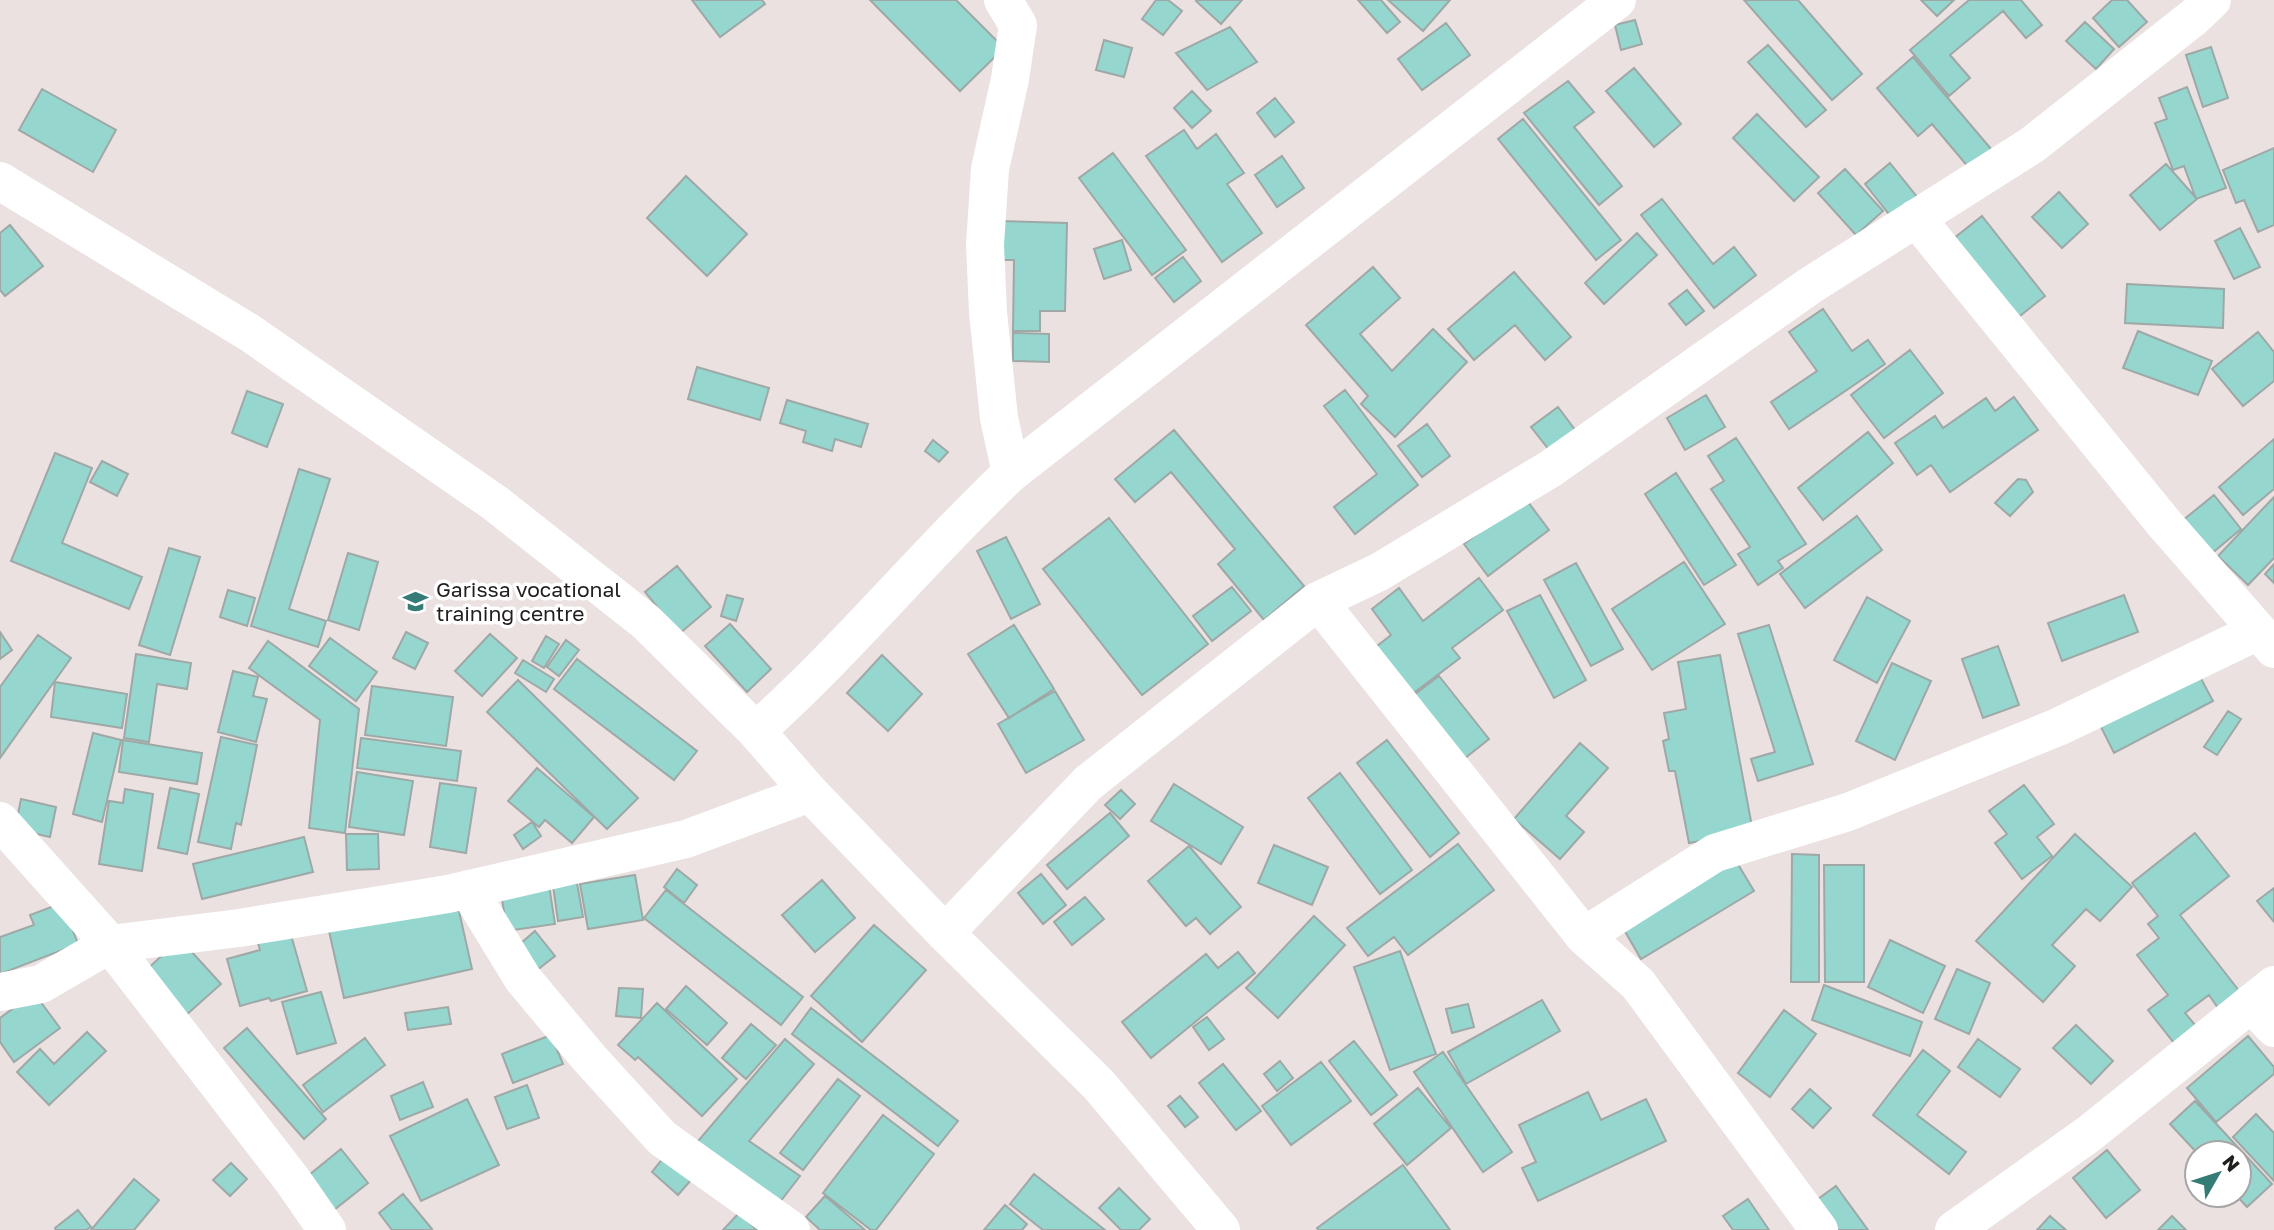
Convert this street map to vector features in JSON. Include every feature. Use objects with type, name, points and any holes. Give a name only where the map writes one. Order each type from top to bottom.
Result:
[{"type":"street","points":[[1003,0],[1018,25],[1010,79],[990,169],[985,245],[988,312],[999,418],[1011,473]]},
{"type":"street","points":[[756,731],[804,688],[964,517],[1011,473],[1617,0]]},
{"type":"street","points":[[945,933],[1088,783],[1318,601],[1379,572],[1550,469],[1811,285],[2032,145],[2194,17],[2211,0]]},
{"type":"street","points":[[0,181],[250,333],[495,503],[646,622],[756,731],[810,793],[945,933],[1099,1085],[1221,1230]]},
{"type":"street","points":[[1584,936],[1714,853],[1848,812],[2266,640],[2163,522],[1916,218]]},
{"type":"street","points":[[1318,601],[1584,936],[1637,984],[1819,1230]]},
{"type":"street","points":[[0,992],[41,984],[110,944],[239,928],[468,889],[686,839],[810,793]]},
{"type":"street","points":[[0,821],[110,944],[293,1181],[327,1230]]},
{"type":"street","points":[[468,889],[523,979],[590,1059],[663,1138],[791,1230]]},
{"type":"street","points":[[1954,1230],[2266,1005]]},
{"type":"building","points":[[692,0],[762,0],[765,4],[720,37]]},
{"type":"building","points":[[870,0],[956,0],[1004,48],[960,91]]},
{"type":"building","points":[[1156,0],[1168,0],[1182,11],[1163,35],[1142,19]]},
{"type":"building","points":[[1197,0],[1242,0],[1221,24]]},
{"type":"building","points":[[1358,0],[1381,0],[1400,22],[1387,33]]},
{"type":"building","points":[[1388,0],[1450,0],[1423,31]]},
{"type":"building","points":[[1744,0],[1798,0],[1862,74],[1832,100]]},
{"type":"building","points":[[1921,0],[1954,0],[1937,16]]},
{"type":"building","points":[[1969,0],[2021,0],[2042,25],[2026,38],[2003,11],[1950,55],[1970,78],[1949,96],[1910,50]]},
{"type":"building","points":[[2112,0],[2127,0],[2147,22],[2119,47],[2093,18]]},
{"type":"building","points":[[1635,20],[1642,44],[1621,50],[1615,25]]},
{"type":"building","points":[[2085,22],[2114,49],[2096,69],[2066,41]]},
{"type":"building","points":[[1446,23],[1470,55],[1422,90],[1398,59]]},
{"type":"building","points":[[1230,27],[1257,62],[1207,90],[1176,53]]},
{"type":"building","points":[[1104,40],[1132,48],[1124,77],[1096,70]]},
{"type":"building","points":[[1768,45],[1826,110],[1806,127],[1748,62]]},
{"type":"building","points":[[2211,47],[2228,98],[2203,107],[2186,55]]},
{"type":"building","points":[[1913,57],[1997,156],[1975,175],[1932,124],[1918,136],[1877,88]]},
{"type":"building","points":[[1634,68],[1681,124],[1654,147],[1606,91]]},
{"type":"building","points":[[1568,81],[1594,112],[1574,127],[1622,186],[1599,205],[1524,113]]},
{"type":"building","points":[[2187,87],[2226,188],[2196,199],[2184,166],[2173,170],[2155,123],[2167,119],[2159,98]]},
{"type":"building","points":[[42,89],[116,130],[93,172],[19,130]]},
{"type":"building","points":[[1192,91],[1211,111],[1192,128],[1174,108]]},
{"type":"building","points":[[1275,98],[1294,122],[1275,137],[1257,113]]},
{"type":"building","points":[[1757,114],[1819,177],[1794,201],[1733,138]]},
{"type":"building","points":[[1523,119],[1621,240],[1596,260],[1498,139]]},
{"type":"building","points":[[1184,130],[1197,149],[1216,134],[1244,173],[1227,184],[1262,233],[1222,262],[1146,156]]},
{"type":"building","points":[[2274,148],[2274,225],[2258,232],[2244,200],[2236,203],[2223,170]]},
{"type":"building","points":[[1113,153],[1186,250],[1152,275],[1079,178]]},
{"type":"building","points":[[1282,156],[1304,188],[1277,207],[1255,175]]},
{"type":"building","points":[[1890,163],[1922,203],[1896,223],[1865,184]]},
{"type":"building","points":[[2166,164],[2197,199],[2160,230],[2130,195]]},
{"type":"building","points":[[1845,169],[1883,211],[1856,235],[1818,193]]},
{"type":"building","points":[[686,176],[747,234],[707,276],[647,218]]},
{"type":"building","points":[[2059,192],[2088,224],[2062,248],[2032,217]]},
{"type":"building","points":[[1662,199],[1713,264],[1734,247],[1756,275],[1714,308],[1641,215]]},
{"type":"building","points":[[1982,216],[2045,296],[2016,319],[1953,239]]},
{"type":"building","points":[[998,221],[1067,223],[1065,311],[1040,311],[1040,331],[1013,331],[1014,260],[997,260]]},
{"type":"building","points":[[10,225],[43,266],[5,296],[0,290],[0,233]]},
{"type":"building","points":[[2240,228],[2260,267],[2234,279],[2215,241]]},
{"type":"building","points":[[1637,233],[1657,255],[1604,304],[1585,283]]},
{"type":"building","points":[[1122,240],[1131,270],[1104,279],[1094,249]]},
{"type":"building","points":[[1183,257],[1201,281],[1174,302],[1155,278]]},
{"type":"building","points":[[1373,267],[1400,298],[1360,334],[1392,371],[1433,329],[1467,362],[1395,437],[1361,404],[1368,396],[1306,325]]},
{"type":"building","points":[[1514,272],[1571,337],[1545,360],[1515,325],[1474,360],[1448,329]]},
{"type":"building","points":[[2127,284],[2224,289],[2223,328],[2125,323]]},
{"type":"building","points":[[1687,290],[1704,311],[1686,325],[1669,304]]},
{"type":"building","points":[[1823,309],[1852,351],[1868,340],[1885,364],[1789,429],[1771,402],[1817,371],[1789,332]]},
{"type":"building","points":[[2138,331],[2212,361],[2198,395],[2123,368]]},
{"type":"building","points":[[2258,332],[2274,352],[2274,381],[2243,406],[2212,369]]},
{"type":"building","points":[[1013,333],[1049,334],[1049,362],[1013,361]]},
{"type":"building","points":[[1910,350],[1943,393],[1884,438],[1851,395]]},
{"type":"building","points":[[697,367],[769,388],[760,420],[688,399]]},
{"type":"building","points":[[1345,390],[1418,485],[1355,534],[1334,507],[1377,474],[1324,406]]},
{"type":"building","points":[[247,391],[283,404],[267,447],[232,433]]},
{"type":"building","points":[[1706,395],[1725,427],[1685,450],[1667,418]]},
{"type":"building","points":[[2014,397],[2038,430],[1950,492],[1931,465],[1917,475],[1895,443],[1935,416],[1943,428],[1986,398],[1995,411]]},
{"type":"building","points":[[787,400],[868,424],[861,447],[835,439],[832,451],[803,442],[806,431],[780,423]]},
{"type":"building","points":[[1558,407],[1576,431],[1550,451],[1531,427]]},
{"type":"building","points":[[1427,424],[1450,456],[1422,477],[1398,446]]},
{"type":"building","points":[[1174,430],[1304,586],[1264,620],[1218,564],[1235,549],[1171,472],[1135,502],[1115,479]]},
{"type":"building","points":[[1868,432],[1893,463],[1823,520],[1798,488]]},
{"type":"building","points":[[1736,438],[1806,544],[1778,561],[1783,568],[1758,585],[1738,554],[1750,547],[1711,489],[1724,481],[1708,456]]},
{"type":"building","points":[[2274,439],[2274,489],[2243,515],[2219,487]]},
{"type":"building","points":[[933,440],[948,452],[939,462],[925,451]]},
{"type":"building","points":[[55,453],[92,468],[62,543],[142,577],[129,609],[11,561]]},
{"type":"building","points":[[102,461],[128,474],[117,496],[90,482]]},
{"type":"building","points":[[299,469],[330,479],[289,609],[326,621],[318,647],[251,626]]},
{"type":"building","points":[[1676,473],[1736,565],[1704,585],[1645,494]]},
{"type":"building","points":[[2018,479],[2026,480],[2033,492],[2010,516],[1995,503]]},
{"type":"building","points":[[2214,495],[2241,529],[2205,559],[2177,525]]},
{"type":"building","points":[[2274,497],[2274,558],[2248,585],[2218,556]]},
{"type":"building","points":[[1525,498],[1549,530],[1488,576],[1464,544]]},
{"type":"building","points":[[1857,516],[1882,550],[1805,608],[1780,574]]},
{"type":"building","points":[[1109,518],[1208,644],[1142,695],[1043,569]]},
{"type":"building","points":[[1006,537],[1040,604],[1011,619],[977,551]]},
{"type":"building","points":[[169,548],[200,557],[170,655],[139,645]]},
{"type":"building","points":[[348,553],[378,562],[359,630],[328,620]]},
{"type":"building","points":[[1684,562],[1725,624],[1652,670],[1612,609]]},
{"type":"building","points":[[1576,563],[1623,649],[1591,666],[1544,580]]},
{"type":"building","points":[[2274,564],[2274,583],[2265,574]]},
{"type":"building","points":[[677,566],[711,607],[679,634],[645,592]]},
{"type":"building","points":[[1479,578],[1503,610],[1452,648],[1460,658],[1403,701],[1367,654],[1391,635],[1372,609],[1399,588],[1423,621]]},
{"type":"building","points":[[1232,587],[1251,611],[1212,641],[1193,616]]},
{"type":"building","points":[[228,590],[255,598],[247,626],[220,617]]},
{"type":"building","points":[[727,595],[743,599],[736,621],[721,616]]},
{"type":"building","points":[[1540,595],[1586,680],[1554,698],[1507,611]]},
{"type":"building","points":[[2124,595],[2138,632],[2062,661],[2048,623]]},
{"type":"building","points":[[1867,597],[1910,621],[1877,683],[1834,660]]},
{"type":"building","points":[[730,624],[771,669],[747,692],[705,646]]},
{"type":"building","points":[[1014,625],[1054,689],[1009,718],[968,654]]},
{"type":"building","points":[[1769,625],[1813,764],[1758,781],[1751,759],[1775,752],[1738,634]]},
{"type":"building","points":[[0,632],[12,650],[0,659]]},
{"type":"building","points":[[406,632],[428,643],[415,669],[393,658]]},
{"type":"building","points":[[490,634],[517,658],[482,696],[455,671]]},
{"type":"building","points":[[38,635],[71,658],[0,758],[0,687]]},
{"type":"building","points":[[546,636],[559,644],[544,668],[532,661]]},
{"type":"building","points":[[330,638],[377,672],[356,701],[309,666]]},
{"type":"building","points":[[566,640],[579,650],[559,676],[547,667]]},
{"type":"building","points":[[268,641],[359,709],[345,833],[309,828],[320,720],[249,668]]},
{"type":"building","points":[[1998,646],[2019,705],[1983,718],[1962,659]]},
{"type":"building","points":[[136,654],[191,663],[187,689],[157,684],[149,742],[124,738]]},
{"type":"building","points":[[882,655],[922,694],[888,731],[847,693]]},
{"type":"building","points":[[1720,655],[1753,832],[1689,843],[1675,771],[1669,771],[1663,741],[1669,739],[1664,713],[1686,709],[1678,662]]},
{"type":"building","points":[[577,659],[697,751],[674,780],[554,689]]},
{"type":"building","points":[[523,660],[554,679],[546,692],[515,673]]},
{"type":"building","points":[[1892,663],[1931,681],[1895,760],[1856,741]]},
{"type":"building","points":[[233,671],[258,677],[253,696],[267,699],[256,742],[218,732]]},
{"type":"building","points":[[2198,673],[2213,701],[2114,753],[2099,723]]},
{"type":"building","points":[[1439,676],[1489,739],[1460,762],[1410,698]]},
{"type":"building","points":[[518,680],[638,798],[607,829],[487,712]]},
{"type":"building","points":[[55,682],[127,694],[122,728],[51,717]]},
{"type":"building","points":[[372,686],[453,697],[446,746],[365,735]]},
{"type":"building","points":[[1055,691],[1084,740],[1026,773],[998,724]]},
{"type":"building","points":[[2228,711],[2241,719],[2217,755],[2204,747]]},
{"type":"building","points":[[93,733],[121,740],[102,822],[73,814]]},
{"type":"building","points":[[221,737],[257,745],[241,825],[236,823],[231,849],[198,842]]},
{"type":"building","points":[[361,738],[461,751],[457,781],[357,768]]},
{"type":"building","points":[[123,740],[202,753],[197,784],[119,772]]},
{"type":"building","points":[[1387,740],[1459,833],[1430,857],[1357,763]]},
{"type":"building","points":[[1580,743],[1608,768],[1566,816],[1584,832],[1560,859],[1514,819]]},
{"type":"building","points":[[537,768],[594,817],[572,843],[545,820],[539,827],[508,801]]},
{"type":"building","points":[[357,772],[413,781],[404,835],[349,827]]},
{"type":"building","points":[[1340,773],[1412,870],[1380,894],[1308,798]]},
{"type":"building","points":[[440,783],[476,788],[466,853],[430,847]]},
{"type":"building","points":[[1174,784],[1243,827],[1221,864],[1151,821]]},
{"type":"building","points":[[2024,785],[2054,824],[2037,837],[2052,856],[2022,879],[1995,843],[2007,834],[1989,811]]},
{"type":"building","points":[[170,788],[199,794],[187,854],[158,848]]},
{"type":"building","points":[[125,789],[153,794],[142,871],[99,864],[109,801],[123,803]]},
{"type":"building","points":[[1121,790],[1135,804],[1120,819],[1105,805]]},
{"type":"building","points":[[21,799],[56,807],[50,837],[15,829]]},
{"type":"building","points":[[1110,813],[1129,836],[1067,889],[1047,865]]},
{"type":"building","points":[[532,822],[541,836],[523,849],[514,835]]},
{"type":"building","points":[[2195,833],[2229,876],[2180,915],[2240,992],[2218,1008],[2209,995],[2185,1013],[2196,1026],[2174,1043],[2148,1010],[2168,995],[2137,955],[2159,938],[2148,924],[2158,916],[2132,883]]},
{"type":"building","points":[[346,834],[378,834],[379,869],[347,870]]},
{"type":"building","points":[[2075,834],[2132,887],[2100,921],[2086,909],[2052,945],[2075,966],[2043,1002],[1976,941]]},
{"type":"building","points":[[304,837],[313,872],[202,899],[193,864]]},
{"type":"building","points":[[1458,844],[1494,890],[1408,955],[1394,937],[1368,956],[1347,928]]},
{"type":"building","points":[[1274,845],[1328,867],[1312,905],[1258,883]]},
{"type":"building","points":[[1189,846],[1241,907],[1210,934],[1196,918],[1186,926],[1148,881]]},
{"type":"building","points":[[1792,854],[1819,855],[1819,982],[1791,982]]},
{"type":"building","points":[[1736,861],[1754,891],[1641,959],[1623,928]]},
{"type":"building","points":[[1824,865],[1864,865],[1864,982],[1825,982]]},
{"type":"building","points":[[677,869],[697,885],[684,903],[664,887]]},
{"type":"building","points":[[1041,874],[1066,905],[1043,924],[1018,893]]},
{"type":"building","points":[[635,875],[643,920],[588,929],[580,884]]},
{"type":"building","points":[[822,880],[855,918],[815,952],[782,915]]},
{"type":"building","points":[[577,883],[583,917],[558,921],[553,886]]},
{"type":"building","points":[[549,885],[555,924],[507,931],[501,892]]},
{"type":"building","points":[[2274,888],[2274,922],[2257,901]]},
{"type":"building","points":[[666,890],[803,997],[781,1025],[644,918]]},
{"type":"building","points":[[1085,897],[1104,919],[1072,945],[1054,922]]},
{"type":"building","points":[[457,902],[472,969],[344,998],[329,931]]},
{"type":"building","points":[[62,903],[78,944],[0,974],[0,937],[34,925],[30,915]]},
{"type":"building","points":[[1314,916],[1345,945],[1278,1018],[1246,988]]},
{"type":"building","points":[[874,925],[926,970],[862,1042],[811,996]]},
{"type":"building","points":[[535,931],[555,956],[532,974],[513,950]]},
{"type":"building","points":[[291,935],[307,991],[240,1006],[227,959],[260,950],[258,943]]},
{"type":"building","points":[[180,939],[221,984],[184,1017],[144,972]]},
{"type":"building","points":[[1890,940],[1945,966],[1923,1013],[1868,987]]},
{"type":"building","points":[[1400,951],[1436,1054],[1390,1070],[1354,967]]},
{"type":"building","points":[[1238,952],[1255,973],[1151,1058],[1122,1022],[1206,954],[1218,968]]},
{"type":"building","points":[[1957,969],[1990,983],[1969,1034],[1935,1019]]},
{"type":"building","points":[[1824,985],[1922,1022],[1910,1056],[1812,1020]]},
{"type":"building","points":[[686,986],[727,1023],[707,1045],[666,1009]]},
{"type":"building","points":[[619,988],[643,989],[641,1018],[616,1016]]},
{"type":"building","points":[[321,992],[336,1043],[297,1054],[282,1002]]},
{"type":"building","points":[[34,993],[60,1028],[14,1062],[0,1042],[0,1018]]},
{"type":"building","points":[[1542,1000],[1560,1031],[1466,1084],[1448,1052]]},
{"type":"building","points":[[657,1003],[737,1079],[702,1116],[638,1057],[635,1060],[618,1045]]},
{"type":"building","points":[[1468,1004],[1474,1027],[1452,1033],[1446,1009]]},
{"type":"building","points":[[448,1007],[451,1024],[408,1030],[405,1013]]},
{"type":"building","points":[[811,1008],[958,1121],[938,1146],[792,1034]]},
{"type":"building","points":[[1784,1010],[1816,1034],[1770,1097],[1738,1073]]},
{"type":"building","points":[[1207,1017],[1224,1039],[1209,1050],[1193,1027]]},
{"type":"building","points":[[751,1024],[776,1045],[746,1079],[722,1058]]},
{"type":"building","points":[[2076,1025],[2113,1061],[2091,1084],[2053,1048]]},
{"type":"building","points":[[247,1028],[326,1119],[304,1139],[224,1048]]},
{"type":"building","points":[[87,1032],[106,1051],[49,1105],[17,1072],[40,1049],[54,1064]]},
{"type":"building","points":[[551,1035],[563,1064],[513,1083],[502,1054]]},
{"type":"building","points":[[2248,1036],[2274,1067],[2274,1074],[2216,1122],[2187,1088]]},
{"type":"building","points":[[365,1038],[385,1065],[323,1112],[303,1085]]},
{"type":"building","points":[[785,1039],[814,1064],[749,1141],[800,1176],[780,1202],[693,1147]]},
{"type":"building","points":[[1978,1039],[2020,1069],[2000,1097],[1958,1067]]},
{"type":"building","points":[[1354,1041],[1397,1095],[1371,1115],[1329,1061]]},
{"type":"building","points":[[1923,1050],[1950,1071],[1917,1115],[1966,1152],[1949,1174],[1873,1115]]},
{"type":"building","points":[[1443,1052],[1512,1152],[1483,1172],[1414,1072]]},
{"type":"building","points":[[1280,1061],[1293,1078],[1277,1091],[1264,1074]]},
{"type":"building","points":[[1321,1062],[1351,1101],[1291,1145],[1262,1106]]},
{"type":"building","points":[[1223,1064],[1261,1111],[1236,1130],[1199,1083]]},
{"type":"building","points":[[838,1079],[860,1096],[803,1170],[780,1153]]},
{"type":"building","points":[[423,1082],[433,1107],[400,1120],[391,1096]]},
{"type":"building","points":[[527,1085],[539,1118],[507,1129],[495,1097]]},
{"type":"building","points":[[1418,1088],[1451,1128],[1407,1165],[1374,1124]]},
{"type":"building","points":[[1810,1089],[1831,1108],[1813,1128],[1792,1109]]},
{"type":"building","points":[[1588,1092],[1601,1120],[1646,1099],[1666,1141],[1538,1201],[1522,1168],[1536,1162],[1519,1125]]},
{"type":"building","points":[[1180,1096],[1198,1117],[1185,1127],[1168,1106]]},
{"type":"building","points":[[467,1099],[499,1165],[421,1201],[390,1136]]},
{"type":"building","points":[[2195,1101],[2230,1139],[2184,1139],[2170,1124]]},
{"type":"building","points":[[2256,1114],[2274,1133],[2274,1181],[2253,1158],[2253,1139],[2233,1137]]},
{"type":"building","points":[[883,1115],[934,1154],[876,1230],[871,1230],[823,1193]]},
{"type":"building","points":[[341,1149],[368,1183],[325,1217],[298,1184]]},
{"type":"building","points":[[2107,1150],[2140,1190],[2106,1218],[2073,1178]]},
{"type":"building","points":[[664,1157],[691,1180],[678,1195],[652,1172]]},
{"type":"building","points":[[231,1163],[247,1179],[230,1196],[213,1180]]},
{"type":"building","points":[[2253,1164],[2272,1184],[2253,1201]]},
{"type":"building","points":[[1403,1165],[1450,1230],[1317,1228]]},
{"type":"building","points":[[1034,1174],[1105,1230],[1043,1230],[1010,1204]]},
{"type":"building","points":[[134,1179],[159,1200],[134,1230],[91,1230]]},
{"type":"building","points":[[1836,1186],[1868,1230],[1830,1230],[1811,1204]]},
{"type":"building","points":[[1119,1188],[1150,1219],[1139,1230],[1121,1230],[1099,1208]]},
{"type":"building","points":[[403,1194],[432,1229],[392,1230],[379,1213]]},
{"type":"building","points":[[825,1196],[865,1230],[820,1230],[806,1217]]},
{"type":"building","points":[[1748,1199],[1769,1230],[1733,1230],[1723,1216]]},
{"type":"building","points":[[1005,1205],[1027,1224],[1022,1230],[984,1230]]},
{"type":"building","points":[[78,1210],[91,1227],[86,1230],[56,1230],[55,1228]]},
{"type":"building","points":[[739,1213],[757,1230],[723,1230]]},
{"type":"building","points":[[2050,1216],[2066,1230],[2037,1230]]},
{"type":"building","points":[[2172,1216],[2186,1230],[2158,1230]]},
{"type":"place","name":"Garissa vocational training centre","points":[[416,601]]}]
